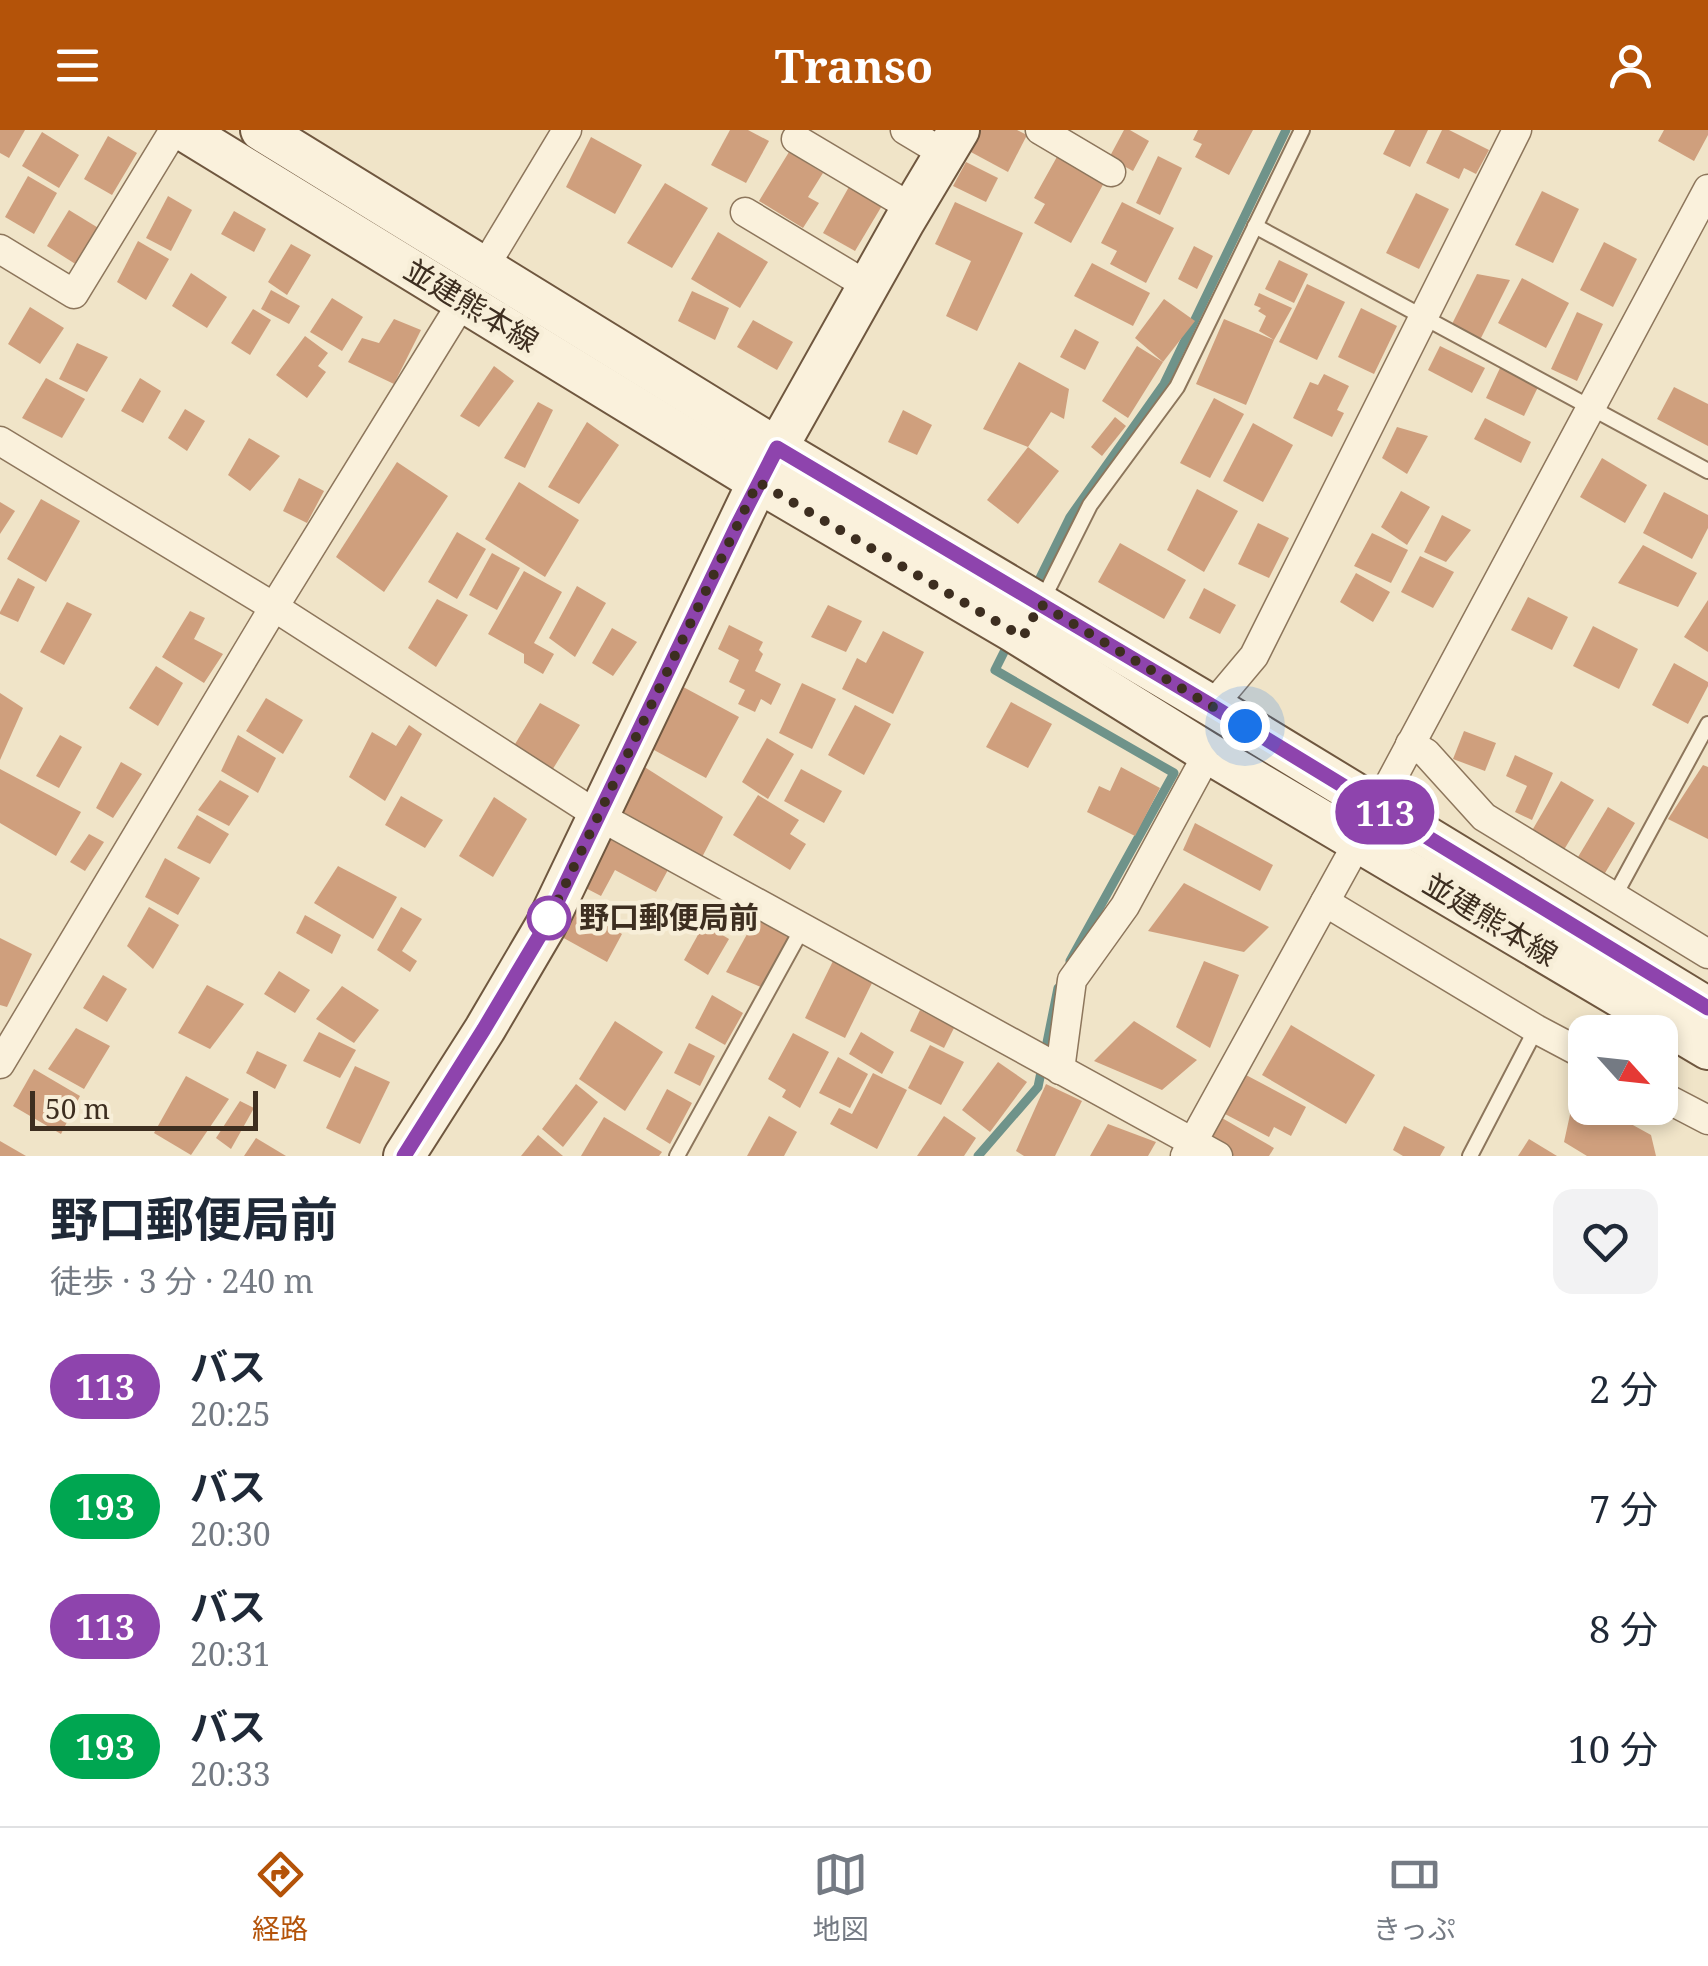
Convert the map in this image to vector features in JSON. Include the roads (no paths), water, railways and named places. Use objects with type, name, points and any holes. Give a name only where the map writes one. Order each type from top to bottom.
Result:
[{"type":"main road","name":"並建熊本線","points":[[183,130],[463,301],[767,465],[1032,621],[1212,706],[1367,824],[1708,1049]]},
{"type":"main road","name":"並建熊本線","points":[[261,130],[485,266],[767,465]]},
{"type":"main road","points":[[404,1156],[546,925],[767,465],[952,142]]},
{"type":"main road","name":"並建熊本線","points":[[1032,621],[1208,753],[1367,824],[1708,1008]]},
{"type":"street","points":[[0,250],[74,294],[174,130]]},
{"type":"street","points":[[485,266],[567,130]]},
{"type":"street","points":[[905,130],[952,142]]},
{"type":"street","points":[[1040,130],[1111,172]]},
{"type":"street","points":[[1212,706],[1254,656],[1517,130]]},
{"type":"street","points":[[796,139],[912,208]]},
{"type":"street","points":[[1189,1149],[1708,189]]},
{"type":"street","points":[[745,212],[868,286]]},
{"type":"street","points":[[0,1064],[463,301]]},
{"type":"street","points":[[0,442],[274,607],[599,816],[1060,1070],[1189,1149],[1218,1156]]},
{"type":"street","points":[[1410,744],[1426,752],[1484,817],[1708,954]]},
{"type":"street","points":[[1060,1070],[1072,980],[1125,906],[1208,753]]},
{"type":"street","points":[[1325,902],[1568,1046]]},
{"type":"street","points":[[1678,1104],[1708,1120]]},
{"type":"lane","points":[[1032,621],[1090,505],[1177,388],[1302,130]]},
{"type":"lane","points":[[1255,226],[1708,471]]},
{"type":"lane","points":[[1614,896],[1708,724]]},
{"type":"lane","points":[[677,1156],[802,929]]},
{"type":"lane","points":[[1470,1156],[1536,1029]]},
{"type":"waterway","points":[[1038,582],[1070,517],[1164,384],[1286,130]]},
{"type":"waterway","points":[[1010,640],[995,670],[1174,773],[1070,961]]},
{"type":"waterway","points":[[978,1156],[1038,1087],[1058,988]]},
{"type":"place","name":"野口郵便局前","points":[[549,918]]}]
